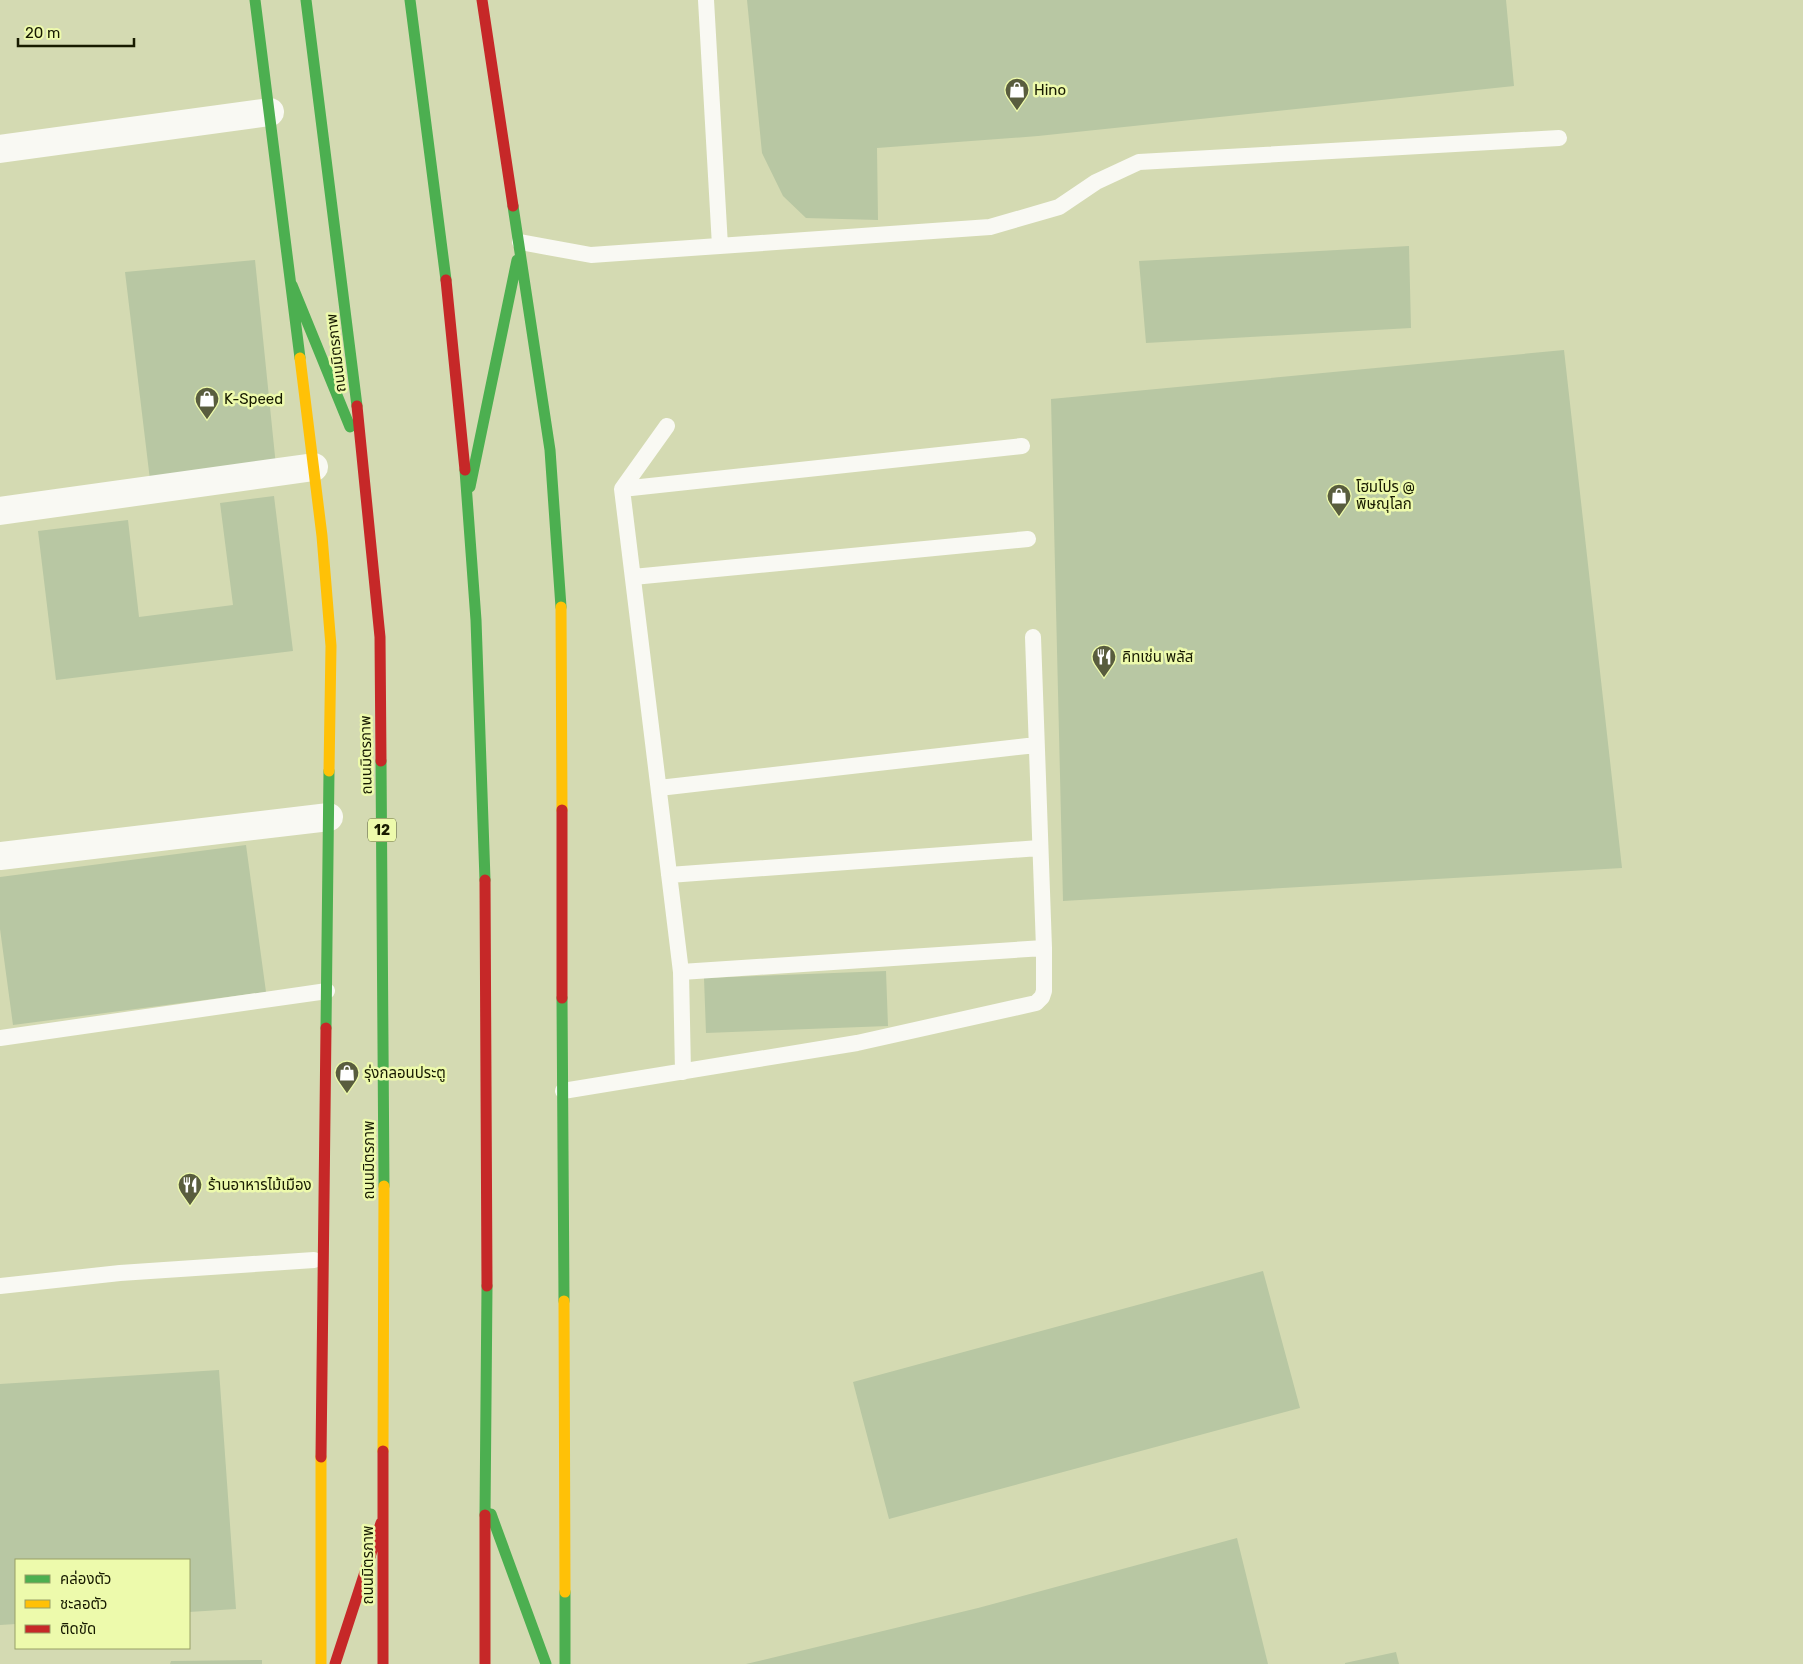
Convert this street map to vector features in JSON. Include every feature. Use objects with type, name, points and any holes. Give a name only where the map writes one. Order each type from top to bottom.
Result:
[{"type":"main road","points":[[255,0],[314,467],[331,646],[321,1664]]},
{"type":"main road","name":"ถนนมิตรภาพ","points":[[306,0],[364,461],[380,637],[384,983],[383,1664]]},
{"type":"main road","points":[[410,0],[448,283],[468,498],[480,708],[486,978],[485,1664]]},
{"type":"main road","points":[[482,0],[550,450],[561,600],[565,1664]]},
{"type":"main road","points":[[468,498],[520,242]]},
{"type":"main road","points":[[292,284],[364,461]]},
{"type":"main road","points":[[485,1496],[546,1664]]},
{"type":"main road","points":[[335,1664],[383,1517]]},
{"type":"street","points":[[0,149],[270,112]]},
{"type":"street","points":[[0,511],[314,467]]},
{"type":"street","points":[[0,856],[329,817]]},
{"type":"lane","points":[[706,0],[720,246]]},
{"type":"lane","points":[[520,242],[591,255],[990,227],[1059,207],[1096,182],[1138,162],[1560,138]]},
{"type":"lane","points":[[668,426],[622,488],[681,972],[683,1072]]},
{"type":"lane","points":[[622,488],[1022,446]]},
{"type":"lane","points":[[633,577],[1028,539]]},
{"type":"lane","points":[[563,1091],[857,1043],[1036,1003],[1042,997],[1044,991],[1044,948],[1033,637]]},
{"type":"lane","points":[[658,788],[1036,745]]},
{"type":"lane","points":[[669,875],[1039,848]]},
{"type":"lane","points":[[681,972],[1044,948]]},
{"type":"lane","points":[[0,1038],[327,991]]},
{"type":"lane","points":[[0,1286],[120,1273],[314,1260]]},
{"type":"building","name":"Hino","points":[[747,0],[1506,0],[1514,86],[1038,136],[877,148],[878,220],[806,218],[783,196],[762,153]]},
{"type":"building","points":[[1409,246],[1411,328],[1146,343],[1139,261]]},
{"type":"building","points":[[255,260],[276,466],[150,480],[125,272]]},
{"type":"building","points":[[1564,350],[1622,868],[1063,901],[1051,399]]},
{"type":"building","points":[[274,496],[293,651],[56,680],[38,531],[128,520],[139,617],[233,605],[220,503]]},
{"type":"building","points":[[246,845],[266,992],[13,1025],[0,929],[0,877]]},
{"type":"building","points":[[886,971],[888,1026],[706,1033],[704,978]]},
{"type":"building","points":[[1263,1271],[1300,1408],[889,1519],[853,1382]]},
{"type":"building","points":[[219,1370],[236,1609],[190,1612],[190,1559],[15,1559],[15,1624],[0,1625],[0,1384]]},
{"type":"building","points":[[1237,1538],[1268,1664],[746,1664],[978,1608]]},
{"type":"building","points":[[1396,1652],[1399,1664],[1345,1664],[1345,1663]]},
{"type":"building","points":[[262,1660],[262,1664],[170,1664],[171,1661]]},
{"type":"traffic: fast","points":[[255,0],[300,358]]},
{"type":"traffic: fast","points":[[306,0],[357,406]]},
{"type":"traffic: fast","points":[[410,0],[446,280]]},
{"type":"traffic: fast","points":[[513,206],[550,450],[561,607]]},
{"type":"traffic: fast","points":[[470,487],[517,260]]},
{"type":"traffic: fast","points":[[292,285],[350,427]]},
{"type":"traffic: fast","points":[[465,470],[476,620],[485,880]]},
{"type":"traffic: fast","points":[[381,761],[384,1186]]},
{"type":"traffic: fast","points":[[326,1028],[329,771]]},
{"type":"traffic: fast","points":[[562,998],[564,1301]]},
{"type":"traffic: fast","points":[[485,1515],[487,1286]]},
{"type":"traffic: fast","points":[[491,1514],[546,1664]]},
{"type":"traffic: fast","points":[[565,1592],[565,1664]]},
{"type":"traffic: slow","points":[[300,358],[322,536],[331,646],[329,771]]},
{"type":"traffic: slow","points":[[561,607],[562,810]]},
{"type":"traffic: slow","points":[[383,1451],[384,1186]]},
{"type":"traffic: slow","points":[[564,1301],[565,1592]]},
{"type":"traffic: slow","points":[[321,1457],[321,1664]]},
{"type":"traffic: jam","points":[[482,0],[513,206]]},
{"type":"traffic: jam","points":[[446,280],[465,470]]},
{"type":"traffic: jam","points":[[357,406],[380,637],[381,761]]},
{"type":"traffic: jam","points":[[562,810],[562,998]]},
{"type":"traffic: jam","points":[[485,880],[487,1286]]},
{"type":"traffic: jam","points":[[321,1457],[326,1028]]},
{"type":"traffic: jam","points":[[383,1451],[383,1664]]},
{"type":"traffic: jam","points":[[485,1515],[485,1664]]},
{"type":"traffic: jam","points":[[335,1664],[381,1523]]},
{"type":"place","name":"Hino","points":[[1017,111]]},
{"type":"place","name":"K-Speed","points":[[207,420]]},
{"type":"place","name":"โฮมโปร @ พิษณุโลก","points":[[1339,517]]},
{"type":"place","name":"คิทเช่น พลัส","points":[[1104,678]]},
{"type":"place","name":"รุ่งกลอนประตู","points":[[347,1094]]},
{"type":"place","name":"ร้านอาหารไม้เมือง","points":[[190,1206]]}]
